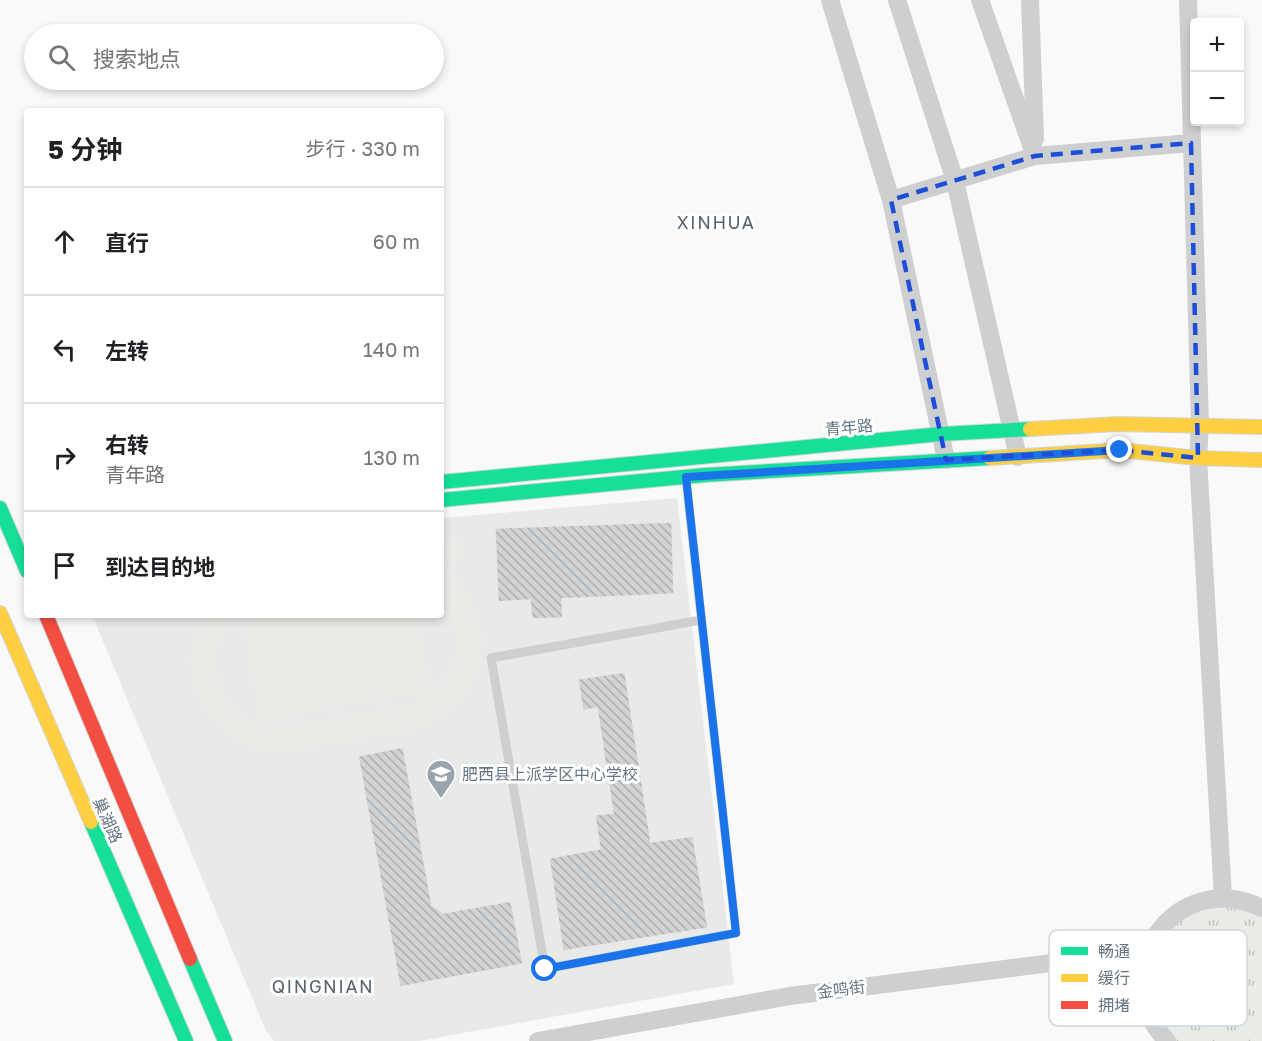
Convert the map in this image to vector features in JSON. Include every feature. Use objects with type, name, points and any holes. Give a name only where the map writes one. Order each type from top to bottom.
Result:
[{"type":"street","points":[[830,0],[891,200],[946,460]]},
{"type":"street","points":[[897,0],[955,181],[1018,457]]},
{"type":"street","points":[[980,0],[1035,156]]},
{"type":"street","points":[[1030,0],[1035,156]]},
{"type":"street","points":[[1188,0],[1200,426],[1198,458],[1223,898]]},
{"type":"street","points":[[891,200],[1035,156],[1191,143]]},
{"type":"street","name":"青年路","points":[[444,482],[941,434],[1118,424],[1262,427]]},
{"type":"street","points":[[444,500],[686,477],[1120,450],[1198,458],[1262,460]]},
{"type":"street","points":[[0,508],[21,540],[24,556]]},
{"type":"street","points":[[0,546],[21,540]]},
{"type":"street","name":"巢湖路","points":[[0,613],[186,1041]]},
{"type":"street","name":"巢湖路","points":[[47,618],[225,1041]]},
{"type":"street","points":[[1159,930],[1178,912],[1199,902],[1223,898],[1248,902],[1262,908]]},
{"type":"street","name":"金鸣街","points":[[538,1041],[790,996],[1049,963]]},
{"type":"street","points":[[1154,1026],[1167,1041]]},
{"type":"lane","points":[[684,459],[736,933],[545,969],[490,658],[701,620]]},
{"type":"highlighted area","points":[[1191,143],[1198,458],[1120,450],[946,460],[891,200],[1035,156]]},
{"type":"shaded area","name":"肥西县上派学区中心学校","points":[[677,498],[734,984],[419,1041],[274,1041],[266,1031],[93,618],[444,618],[444,518]]},
{"type":"green space","points":[[462,539],[465,561],[444,564],[444,542]]},
{"type":"green space","points":[[444,565],[464,587],[474,606],[482,635],[483,650],[480,665],[467,692],[447,714],[434,722],[405,733],[276,753],[252,748],[231,737],[214,722],[201,704],[193,684],[190,661],[193,638],[200,618],[232,618],[221,637],[217,653],[218,670],[228,698],[250,719],[269,726],[280,726],[407,705],[438,685],[451,665],[456,642],[451,621],[444,608]]},
{"type":"green space","points":[[243,618],[418,618],[430,691],[260,721]]},
{"type":"green space","points":[[1188,906],[1262,908],[1262,1041],[1167,1041],[1162,1026],[1247,1026],[1247,930],[1170,930]]},
{"type":"building","points":[[672,522],[674,594],[562,599],[563,618],[532,619],[530,600],[498,602],[495,528]]},
{"type":"building","points":[[625,672],[651,842],[693,836],[708,928],[563,951],[549,858],[600,849],[595,815],[613,813],[597,708],[583,711],[578,679]]},
{"type":"building","points":[[403,747],[432,905],[443,913],[511,901],[523,964],[400,987],[358,756]]},
{"type":"traffic: fast","points":[[444,482],[941,434],[1030,429]]},
{"type":"traffic: fast","points":[[444,500],[705,475],[990,458]]},
{"type":"traffic: fast","points":[[0,508],[24,564]]},
{"type":"traffic: fast","points":[[91,822],[186,1041]]},
{"type":"traffic: fast","points":[[190,959],[225,1041]]},
{"type":"traffic: slow","points":[[1030,429],[1118,424],[1262,427]]},
{"type":"traffic: slow","points":[[990,458],[1120,450],[1198,458],[1262,460]]},
{"type":"traffic: slow","points":[[0,613],[91,822]]},
{"type":"traffic: jam","points":[[47,618],[190,959]]},
{"type":"place","name":"肥西县上派学区中心学校","points":[[441,800]]},
{"type":"district","name":"XINHUA","points":[[716,222]]},
{"type":"district","name":"QINGNIAN","points":[[323,986]]},
{"type":"route","points":[[545,969],[736,933],[686,477],[1120,450]]}]
